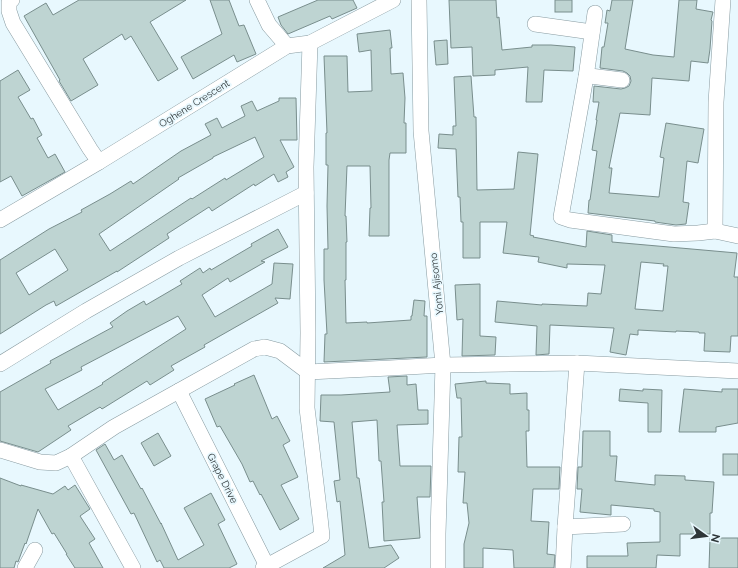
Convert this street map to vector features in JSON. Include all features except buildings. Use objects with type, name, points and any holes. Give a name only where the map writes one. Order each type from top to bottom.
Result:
[{"type":"street","points":[[257,0],[269,25],[287,46]]},
{"type":"street","name":"Oghene Crescent","points":[[0,220],[99,162],[287,46],[310,43],[393,0]]},
{"type":"street","name":"Yomi Ajisomo","points":[[419,0],[421,132],[444,365],[438,568]]},
{"type":"street","points":[[715,231],[716,102],[723,0]]},
{"type":"street","points":[[10,1],[9,11],[13,24],[99,162]]},
{"type":"street","points":[[595,13],[586,77],[561,217],[570,220],[674,234],[715,231],[738,236]]},
{"type":"street","points":[[535,24],[592,32]]},
{"type":"street","points":[[265,567],[322,536],[308,408],[306,167],[310,43]]},
{"type":"street","points":[[586,77],[590,76],[622,80]]},
{"type":"street","points":[[0,364],[86,311],[178,258],[306,193]]},
{"type":"street","points":[[0,450],[40,462],[56,463],[71,456],[114,427],[254,348],[265,347],[280,351],[308,372],[444,365],[577,363],[738,370]]},
{"type":"street","points":[[563,568],[577,363]]},
{"type":"street","name":"Grape Drive","points":[[179,391],[265,567]]},
{"type":"street","points":[[71,456],[133,568]]},
{"type":"street","points":[[565,527],[623,524]]},
{"type":"street","points":[[25,568],[35,550]]}]
